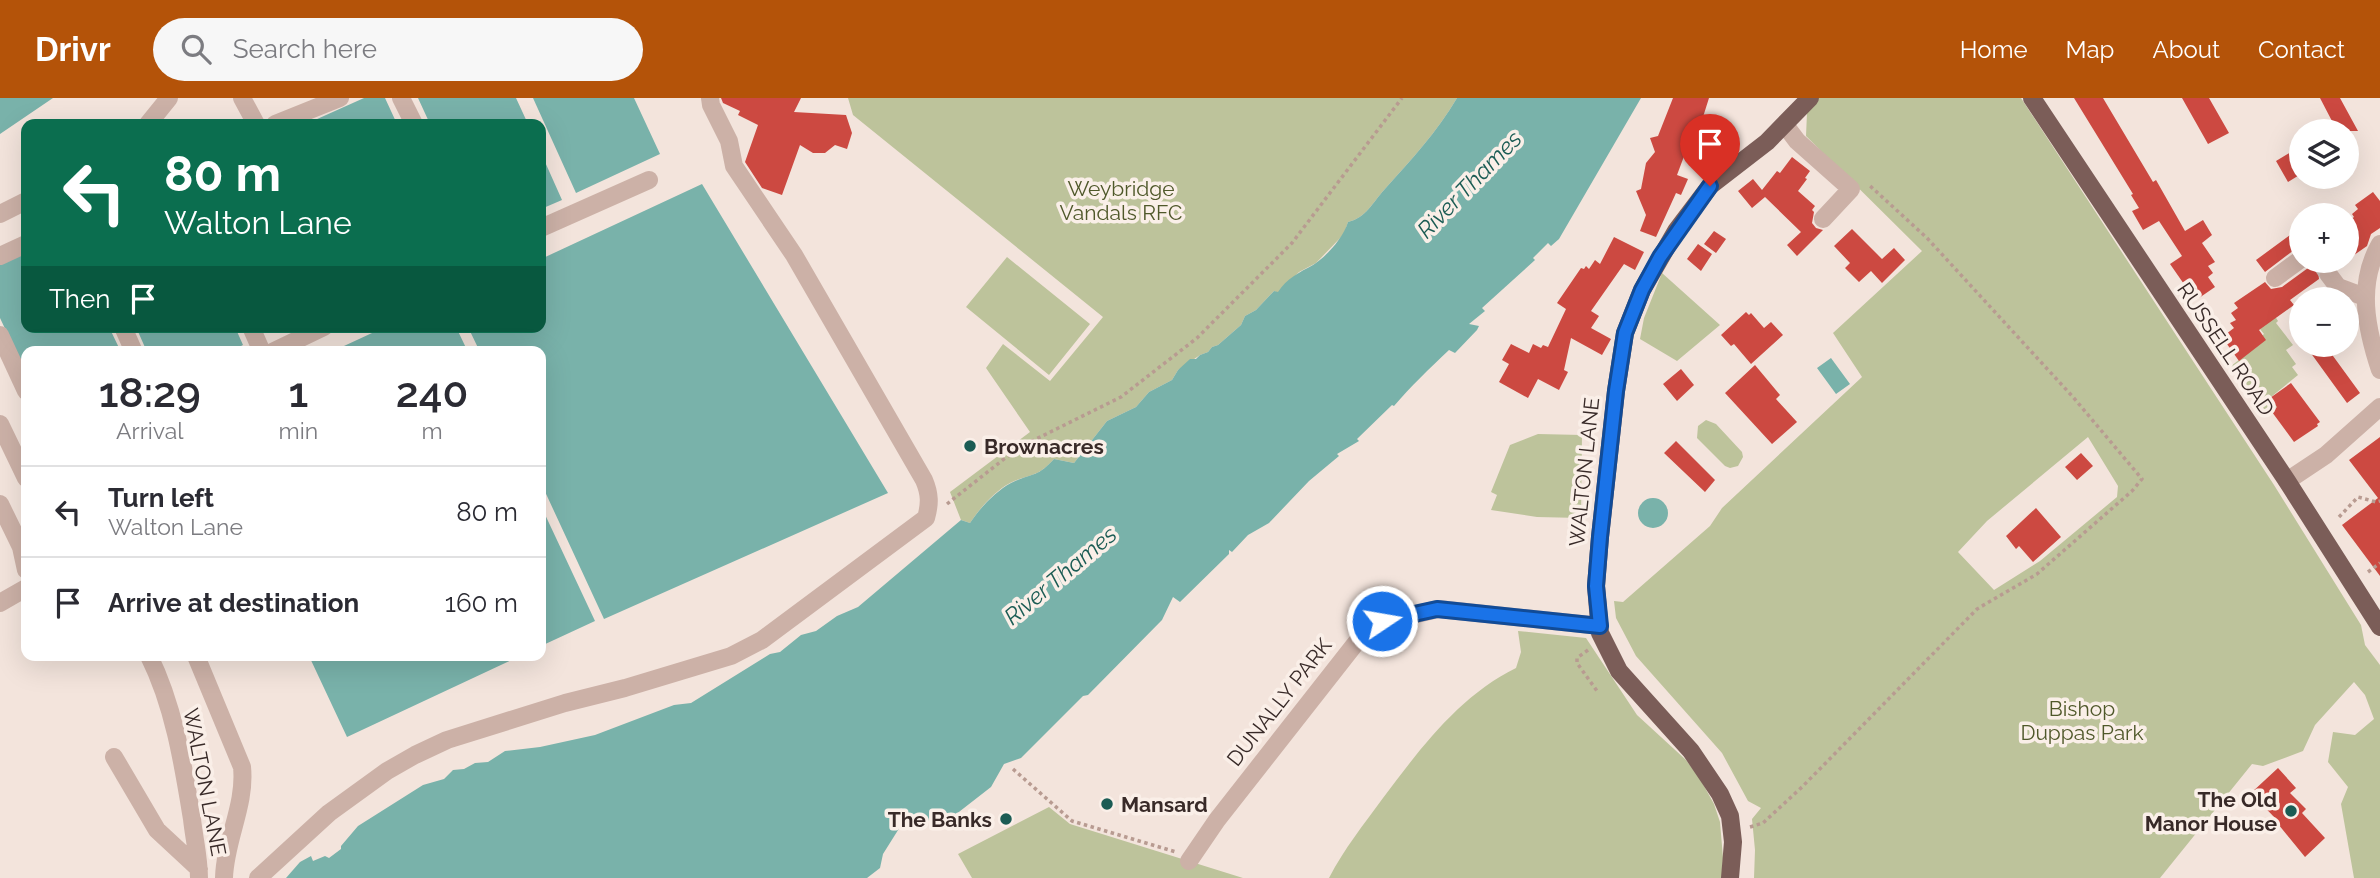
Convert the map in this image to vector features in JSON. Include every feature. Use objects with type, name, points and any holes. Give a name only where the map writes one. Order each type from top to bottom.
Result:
[{"type":"main road","name":"WALTON LANE","points":[[1730,878],[1730,816],[1720,793],[1691,751],[1619,671],[1602,634],[1596,586],[1600,537],[1625,333],[1642,290],[1660,257],[1710,186],[1785,125],[1810,98]]},
{"type":"main road","name":"RUSSELL ROAD","points":[[2032,98],[2287,481],[2380,627]]},
{"type":"street","points":[[152,119],[169,98]]},
{"type":"street","points":[[242,98],[253,119]]},
{"type":"street","points":[[288,119],[340,98]]},
{"type":"street","points":[[401,98],[412,119]]},
{"type":"street","points":[[258,878],[329,813],[387,771],[415,755],[447,740],[565,703],[731,656],[762,640],[926,518],[930,504],[925,480],[794,256],[734,166],[729,141],[711,106],[710,98]]},
{"type":"street","points":[[1785,125],[1797,141],[1851,189],[1823,219]]},
{"type":"street","points":[[546,226],[649,180]]},
{"type":"street","points":[[0,214],[21,204]]},
{"type":"street","points":[[2380,244],[2372,259],[2365,297],[2370,338],[2380,370]]},
{"type":"street","points":[[0,256],[21,246]]},
{"type":"street","points":[[2275,278],[2289,268]]},
{"type":"street","points":[[2329,275],[2338,287],[2365,297]]},
{"type":"street","points":[[284,346],[312,333]]},
{"type":"street","points":[[0,335],[21,380]]},
{"type":"street","points":[[2287,481],[2326,455],[2380,407]]},
{"type":"street","points":[[0,424],[21,468]]},
{"type":"street","points":[[0,504],[21,542]]},
{"type":"street","points":[[0,603],[21,591]]},
{"type":"street","name":"DUNALLY PARK","points":[[1190,859],[1361,633],[1370,625],[1437,609],[1602,634]]},
{"type":"street","name":"WALTON LANE","points":[[151,661],[165,695],[178,741],[199,874]]},
{"type":"street","points":[[198,661],[242,767],[244,786],[225,863],[224,878]]},
{"type":"street","points":[[114,757],[157,830],[199,874]]},
{"type":"path","points":[[926,518],[1018,448],[1121,397],[1197,338],[1292,243],[1402,98]]},
{"type":"path","points":[[1744,830],[1763,823],[1802,787],[1977,608],[2037,574],[2132,491],[2142,479],[2073,397],[1927,238],[1869,184],[1843,181]]},
{"type":"path","points":[[2339,517],[2358,497],[2380,501]]},
{"type":"path","points":[[2374,582],[2368,572],[2380,563]]},
{"type":"path","points":[[1597,691],[1577,663],[1577,658],[1602,634]]},
{"type":"path","points":[[1013,769],[1072,821],[1190,859]]},
{"type":"green space","name":"Weybridge Vandals RFC","points":[[848,98],[1457,98],[1414,157],[1364,213],[1348,222],[1344,234],[1316,263],[1299,272],[1278,293],[1274,291],[1256,310],[1245,316],[1241,325],[1218,345],[1178,370],[1172,380],[1149,392],[1136,407],[1107,421],[1074,463],[1054,459],[1038,472],[1010,483],[988,501],[970,523],[961,520],[950,492],[1030,432],[986,368],[1003,344],[1050,381],[1103,317],[853,115]]},
{"type":"green space","name":"Bishop Duppas Park","points":[[1819,98],[2021,98],[2274,485],[2361,625],[2365,645],[2380,665],[2380,878],[2354,878],[2341,804],[2348,787],[2328,762],[2333,732],[2355,735],[2374,719],[2365,695],[2354,682],[2315,725],[2303,751],[2263,766],[2252,764],[2160,878],[1754,878],[1752,819],[1761,808],[1748,801],[1722,753],[1636,656],[1616,618],[1614,601],[1623,602],[1710,526],[1722,508],[1862,377],[1833,333],[1922,251],[1806,136],[1807,113]],"holes":[[[2088,437],[2118,486],[2117,497],[2040,561],[1994,590],[1958,552],[1987,521]]]},
{"type":"green space","points":[[1007,257],[1090,324],[1049,375],[966,307]]},
{"type":"green space","points":[[1662,273],[1720,325],[1677,361],[1640,339],[1644,318]]},
{"type":"green space","points":[[2273,313],[2278,321],[2276,323],[2289,340],[2289,348],[2286,350],[2296,364],[2292,367],[2298,375],[2271,397],[2277,407],[2268,414],[2231,366],[2260,344],[2257,340],[2264,334],[2260,329]]},
{"type":"green space","points":[[1706,420],[1716,424],[1742,452],[1743,457],[1738,466],[1725,466],[1697,438],[1698,426]]},
{"type":"green space","points":[[1538,434],[1582,435],[1581,518],[1537,517],[1491,510],[1497,495],[1491,492],[1510,445]]},
{"type":"green space","points":[[1518,631],[1586,638],[1637,715],[1686,760],[1699,777],[1714,804],[1720,822],[1722,878],[1329,878],[1397,779],[1442,725],[1476,693],[1516,668],[1521,652]]},
{"type":"green space","points":[[1049,807],[1070,824],[1243,878],[972,878],[958,854]]},
{"type":"water","points":[[0,98],[53,98],[21,119],[0,134]]},
{"type":"water","points":[[364,98],[385,98],[395,119],[317,119]]},
{"type":"water","points":[[418,98],[516,98],[526,119],[428,119]]},
{"type":"water","points":[[533,98],[634,98],[660,154],[576,193],[546,127],[546,119],[543,119]]},
{"type":"water","name":"River Thames","points":[[1457,98],[1641,98],[1559,239],[1551,246],[1548,243],[1533,258],[1535,260],[1482,308],[1485,311],[1469,324],[1479,326],[1477,330],[1455,353],[1449,350],[1357,439],[1359,441],[1337,454],[1339,456],[1309,481],[1269,523],[1248,535],[1232,552],[1229,550],[1229,554],[1180,602],[1173,597],[1162,620],[1021,758],[1004,764],[991,787],[955,815],[932,821],[905,819],[883,854],[880,868],[867,878],[286,878],[300,862],[311,856],[313,861],[325,856],[329,858],[341,849],[358,826],[423,785],[444,779],[453,770],[488,762],[505,751],[540,747],[595,735],[674,705],[691,703],[770,654],[780,652],[801,635],[816,631],[837,616],[858,607],[961,520],[970,523],[1005,486],[1038,472],[1054,459],[1074,463],[1107,421],[1136,407],[1149,392],[1172,380],[1190,359],[1196,359],[1218,345],[1241,325],[1245,316],[1256,310],[1274,291],[1278,292],[1298,273],[1324,257],[1348,222],[1369,209],[1423,146]]},
{"type":"water","points":[[546,164],[562,200],[546,207]]},
{"type":"water","points":[[702,184],[888,493],[604,619],[546,494],[546,346],[477,346],[471,333],[546,333],[546,257]]},
{"type":"water","points":[[21,254],[21,333],[112,333],[118,346],[21,346],[21,362],[0,318],[0,264]]},
{"type":"water","points":[[139,333],[238,333],[243,345],[241,346],[144,346]]},
{"type":"water","points":[[372,333],[459,333],[465,346],[344,346]]},
{"type":"water","points":[[1831,358],[1850,384],[1836,394],[1817,368]]},
{"type":"water","points":[[1653,498],[1664,502],[1668,513],[1664,524],[1653,528],[1642,524],[1638,513],[1642,502]]},
{"type":"water","points":[[546,517],[595,621],[546,644]]},
{"type":"water","points":[[311,661],[509,661],[347,737]]},
{"type":"building","points":[[721,98],[801,98],[794,112],[846,115],[852,133],[847,149],[835,145],[825,153],[813,153],[800,145],[782,195],[762,188],[745,162],[758,125],[738,115],[740,111],[723,103]]},
{"type":"building","points":[[1673,98],[1709,98],[1697,136],[1692,135],[1677,175],[1688,179],[1681,195],[1676,193],[1656,237],[1640,231],[1646,215],[1636,191],[1641,189],[1646,163],[1655,152],[1650,138],[1658,136]]},
{"type":"building","points":[[2074,98],[2103,98],[2185,231],[2203,220],[2212,235],[2202,243],[2215,262],[2208,266],[2213,273],[2208,277],[2215,287],[2199,298],[2190,285],[2186,287],[2170,264],[2182,256],[2159,221],[2143,230],[2132,211],[2139,208],[2131,195],[2133,194]]},
{"type":"building","points":[[2182,98],[2209,98],[2229,133],[2208,144]]},
{"type":"building","points":[[2320,98],[2340,98],[2351,119],[2331,119]]},
{"type":"building","points":[[2289,153],[2288,182],[2276,161]]},
{"type":"building","points":[[1792,157],[1810,171],[1798,191],[1815,206],[1812,210],[1812,223],[1823,230],[1797,256],[1787,245],[1801,232],[1765,197],[1752,208],[1738,191],[1753,179],[1762,190]]},
{"type":"building","points":[[2373,192],[2380,201],[2380,228],[2371,234],[2367,246],[2359,252],[2359,203]]},
{"type":"building","points":[[1852,229],[1882,259],[1894,248],[1905,260],[1882,283],[1871,271],[1859,282],[1845,268],[1850,263],[1834,246]]},
{"type":"building","points":[[1714,231],[1726,239],[1716,253],[1704,244]]},
{"type":"building","points":[[2289,236],[2289,254],[2265,272],[2256,260]]},
{"type":"building","points":[[1614,237],[1644,252],[1635,270],[1624,264],[1591,311],[1599,316],[1591,328],[1611,339],[1602,355],[1571,338],[1564,370],[1568,372],[1559,390],[1538,379],[1528,398],[1499,382],[1509,364],[1502,360],[1511,344],[1529,353],[1533,344],[1541,348],[1543,345],[1548,347],[1566,309],[1557,303],[1581,268],[1586,266],[1589,269],[1595,260],[1600,264]]},
{"type":"building","points":[[1698,244],[1712,254],[1701,271],[1687,259]]},
{"type":"building","points":[[2301,273],[2318,273],[2319,279],[2308,287],[2289,287],[2289,309],[2259,330],[2266,340],[2239,361],[2222,337],[2234,328],[2230,323],[2236,320],[2231,313],[2238,308],[2234,303],[2265,282],[2271,289],[2282,287]]},
{"type":"building","points":[[1746,312],[1749,315],[1751,313],[1764,328],[1771,322],[1783,335],[1751,364],[1734,344],[1731,346],[1721,335]]},
{"type":"building","points":[[2314,357],[2334,357],[2360,393],[2347,403]]},
{"type":"building","points":[[1755,365],[1780,395],[1776,399],[1797,422],[1772,444],[1725,393]]},
{"type":"building","points":[[1681,369],[1694,385],[1677,401],[1663,384]]},
{"type":"building","points":[[2291,383],[2320,422],[2294,442],[2272,412],[2277,407],[2270,398]]},
{"type":"building","points":[[2380,437],[2380,576],[2342,525],[2378,498],[2349,460]]},
{"type":"building","points":[[1676,441],[1715,480],[1705,492],[1664,453]]},
{"type":"building","points":[[2081,453],[2093,466],[2077,480],[2065,467]]},
{"type":"building","points":[[2036,508],[2061,537],[2033,562],[2019,546],[2016,549],[2006,536]]},
{"type":"building","name":"The Old Manor House","points":[[2278,768],[2296,788],[2290,793],[2306,809],[2302,813],[2325,838],[2305,857],[2275,818],[2251,793]]},
{"type":"place","name":"Brownacres","points":[[970,446]]},
{"type":"place","name":"Mansard","points":[[1107,804]]},
{"type":"place","name":"The Old Manor House","points":[[2291,811]]},
{"type":"place","name":"The Banks","points":[[1006,819]]},
{"type":"route","points":[[1382,621],[1437,609],[1600,626],[1596,586],[1600,537],[1625,333],[1642,290],[1660,257],[1710,186]]}]
